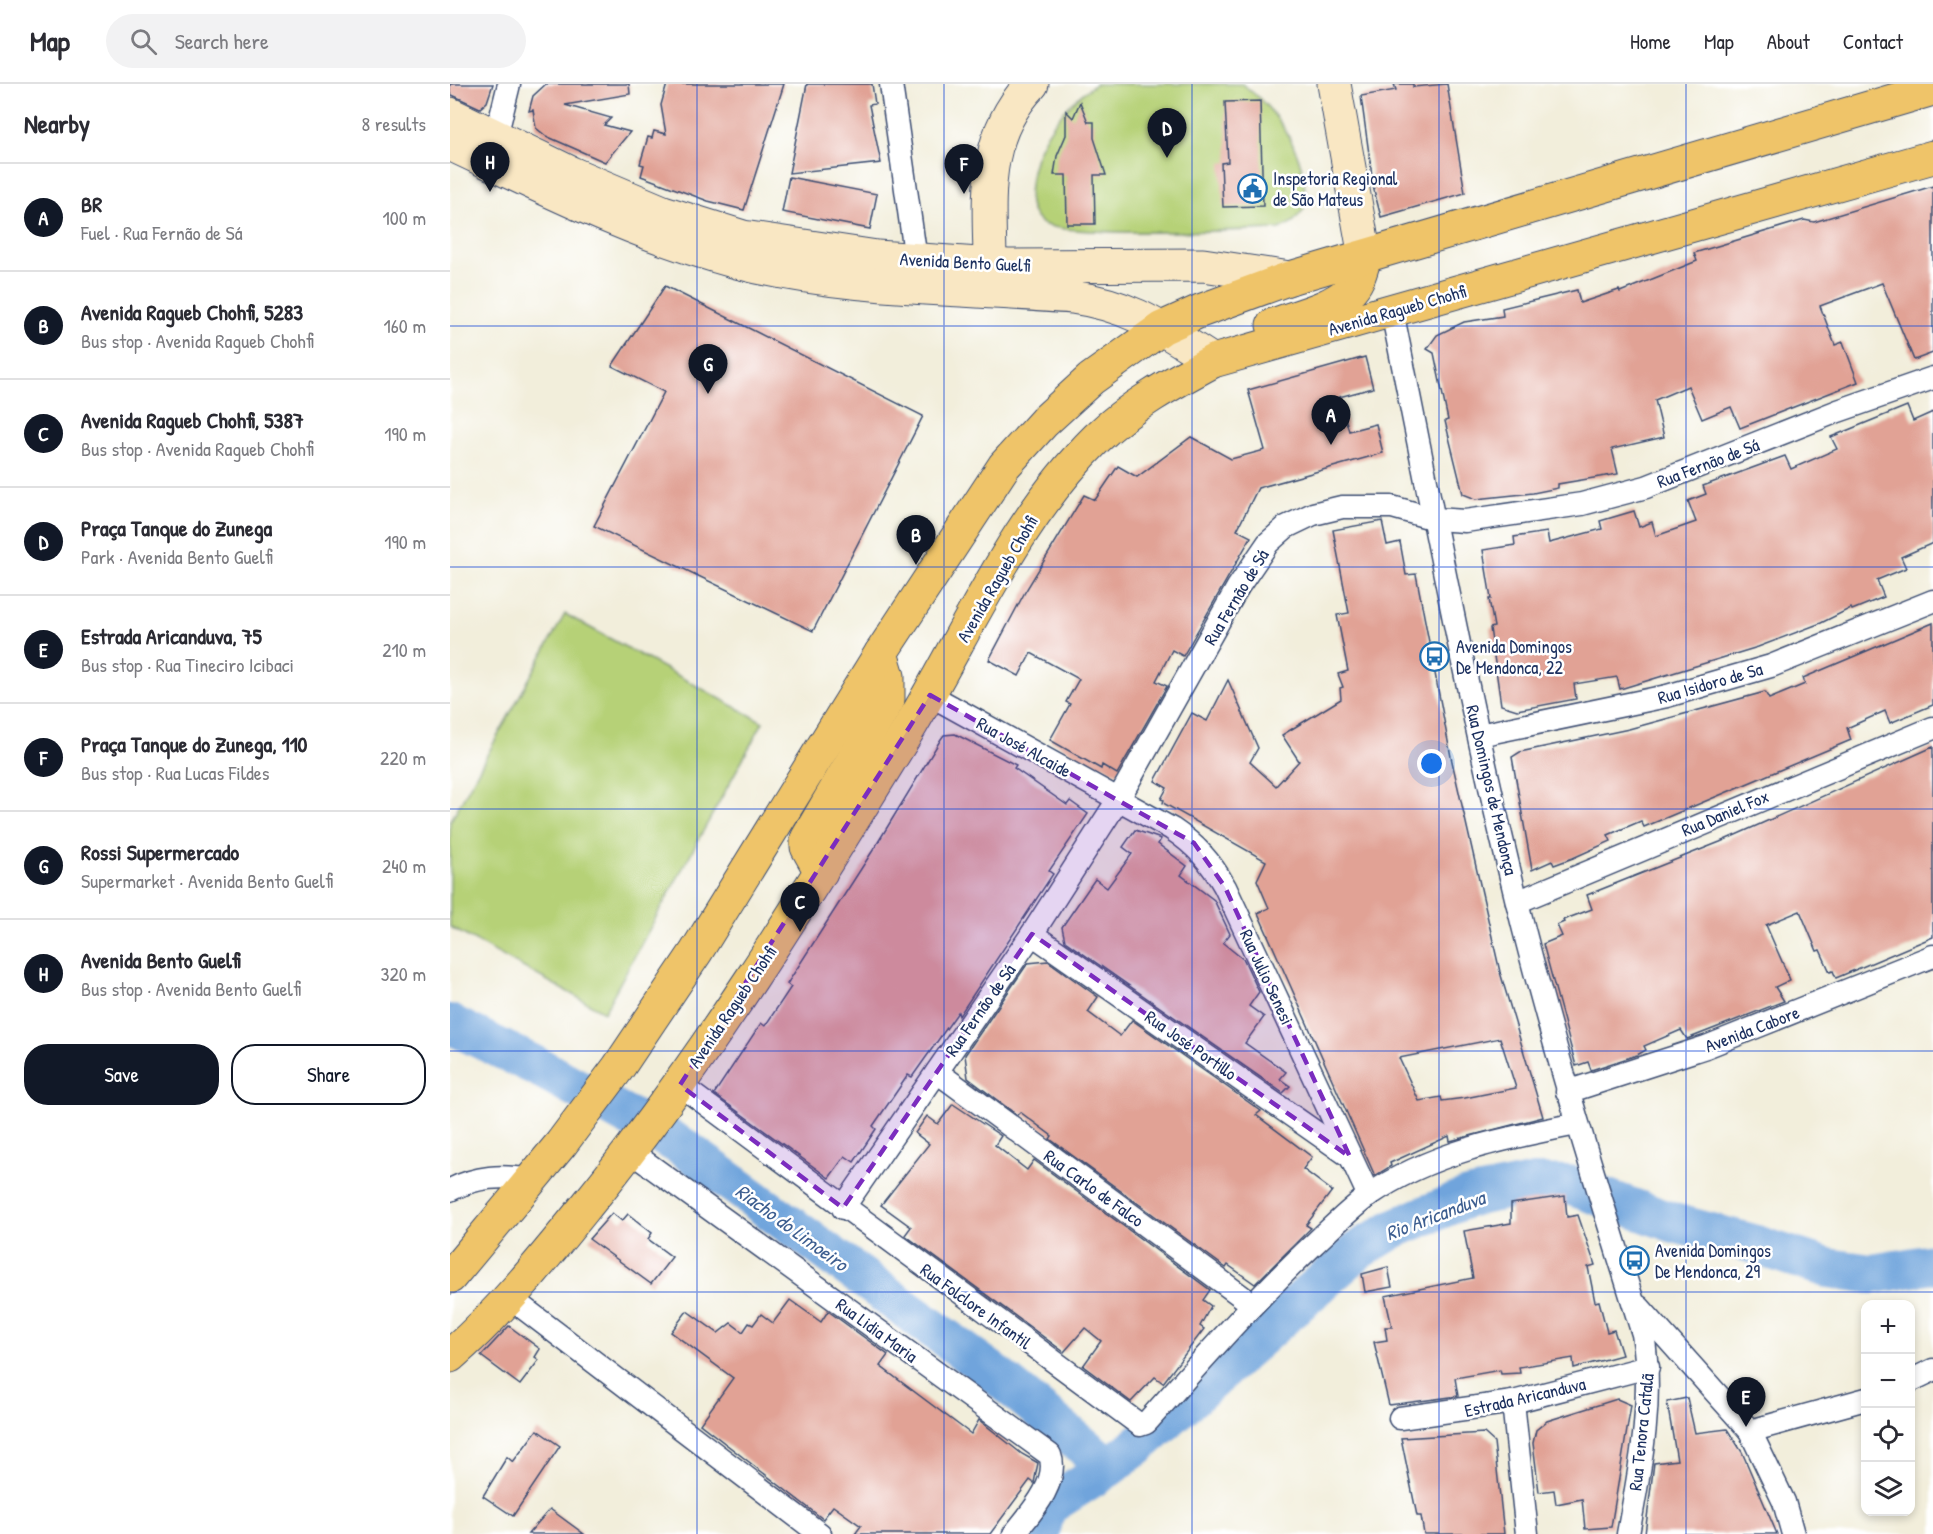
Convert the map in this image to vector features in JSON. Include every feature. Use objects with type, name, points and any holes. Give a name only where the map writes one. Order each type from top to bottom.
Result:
[{"type":"main road","points":[[994,264],[988,194],[995,144],[1016,100],[1032,84]]},
{"type":"main road","points":[[1219,359],[1251,333],[1337,300],[1350,290],[1359,278],[1365,257],[1334,84]]},
{"type":"main road","points":[[450,1277],[561,1144],[618,1068],[702,942],[881,653],[1004,466],[1044,422],[1091,379],[1162,328],[1200,311],[1290,278],[1933,89]]},
{"type":"main road","name":"Avenida Bento Guelfi","points":[[450,114],[560,196],[655,236],[737,262],[847,281],[994,264],[1072,297],[1107,302],[1137,314],[1219,359]]},
{"type":"main road","name":"Avenida Bento Guelfi","points":[[450,144],[494,149],[570,173],[663,212],[743,237],[876,257],[916,260],[994,264],[1203,265],[1290,278]]},
{"type":"main road","name":"Avenida Ragueb Chohfi","points":[[450,1356],[508,1297],[634,1148],[674,1094],[821,872],[930,694],[1027,522],[1069,469],[1099,437],[1138,405],[1173,382],[1219,359],[1933,157]]},
{"type":"main road","points":[[821,872],[807,847],[807,839],[888,700],[888,676],[881,653]]},
{"type":"street","points":[[494,149],[508,84]]},
{"type":"street","points":[[891,84],[916,260]]},
{"type":"street","name":"Rua Domingos de Mendonça","points":[[1392,311],[1479,735],[1517,902],[1567,1092],[1631,1296]]},
{"type":"street","name":"Rua Fernão de Sá","points":[[843,1208],[1032,934],[1119,800],[1238,587],[1268,543],[1286,527],[1313,514],[1342,507],[1392,507],[1436,519],[1465,521],[1582,504],[1646,487],[1838,411],[1933,378]]},
{"type":"street","name":"Rua Isidoro de Sa","points":[[1479,735],[1667,696],[1761,669],[1933,601]]},
{"type":"street","name":"Rua José Alcaide","points":[[930,694],[1119,800]]},
{"type":"street","name":"Rua Daniel Fox","points":[[1517,902],[1933,728]]},
{"type":"street","name":"Rua Julio Senesi","points":[[1119,800],[1194,843],[1211,863],[1226,887],[1369,1196]]},
{"type":"street","name":"Rua José Portillo","points":[[1032,934],[1350,1157]]},
{"type":"street","name":"Avenida Cabore","points":[[1567,1092],[1706,1047],[1933,956]]},
{"type":"street","name":"Rua Carlo de Falco","points":[[937,1071],[1252,1304]]},
{"type":"street","name":"Rua Folclore Infantil","points":[[674,1094],[843,1208],[1137,1425],[1146,1423],[1252,1304],[1369,1196]]},
{"type":"street","points":[[1369,1196],[1430,1163],[1465,1149],[1508,1137],[1577,1124]]},
{"type":"street","name":"Rua Lidia Maria","points":[[634,1148],[1050,1455],[1053,1463],[1041,1496],[1014,1534]]},
{"type":"street","points":[[450,1190],[482,1178],[505,1176],[531,1180]]},
{"type":"street","points":[[1631,1296],[1672,1347],[1750,1431],[1784,1502],[1793,1534]]},
{"type":"street","name":"Rua Tenora Catalã","points":[[1628,1534],[1644,1431],[1648,1367],[1642,1334],[1631,1296]]},
{"type":"street","points":[[508,1297],[820,1534]]},
{"type":"street","name":"Estrada Aricanduva","points":[[1401,1418],[1513,1402],[1648,1367]]},
{"type":"street","points":[[1915,1379],[1933,1370]]},
{"type":"street","points":[[1750,1431],[1861,1400]]},
{"type":"street","points":[[1513,1402],[1527,1534]]},
{"type":"highlighted area","points":[[930,695],[1194,843],[1225,887],[1350,1157],[1032,934],[843,1208],[680,1085]]},
{"type":"green space","points":[[1095,84],[1242,84],[1270,110],[1291,140],[1303,173],[1304,209],[1293,222],[1280,229],[1115,232],[1054,227],[1040,222],[1032,211],[1029,191],[1032,171],[1041,145],[1064,111]]},
{"type":"green space","points":[[565,614],[763,722],[604,1012],[450,927],[450,822]]},
{"type":"building","points":[[450,84],[493,84],[487,102],[480,108],[450,94]]},
{"type":"building","points":[[546,84],[629,84],[630,94],[565,105],[611,118],[604,125],[630,132],[605,162],[546,136],[536,128],[533,110],[529,111],[533,96]]},
{"type":"building","points":[[667,84],[784,84],[744,210],[708,201],[641,176],[644,165],[640,164],[648,137],[652,138],[654,131],[666,134],[661,105]]},
{"type":"building","points":[[807,84],[872,84],[875,104],[869,105],[881,163],[789,173]]},
{"type":"building","points":[[1394,84],[1413,84],[1413,87],[1447,84],[1465,193],[1381,217],[1374,190],[1361,96],[1396,90]]},
{"type":"building","points":[[1260,101],[1263,206],[1223,207],[1221,163],[1228,162],[1225,102]]},
{"type":"building","points":[[1080,102],[1088,122],[1094,122],[1094,138],[1106,175],[1094,175],[1095,224],[1067,224],[1066,175],[1054,175],[1057,156],[1066,135],[1066,111],[1073,118]]},
{"type":"building","points":[[789,177],[877,194],[870,229],[782,212]]},
{"type":"building","points":[[1933,186],[1933,353],[1914,360],[1882,283],[1820,306],[1835,345],[1843,342],[1858,382],[1740,428],[1731,407],[1702,419],[1688,386],[1655,400],[1664,437],[1612,449],[1618,474],[1558,484],[1558,488],[1533,493],[1476,499],[1463,494],[1445,421],[1448,420],[1434,353],[1427,349],[1437,335],[1464,322],[1503,316],[1502,308],[1577,290],[1580,303],[1619,290],[1620,292],[1697,261],[1694,253],[1804,220],[1814,222]]},
{"type":"building","points":[[665,286],[923,416],[813,631],[594,526],[664,392],[612,366]]},
{"type":"building","points":[[1365,357],[1373,388],[1339,397],[1349,431],[1376,424],[1383,453],[1258,488],[1237,530],[1251,537],[1183,656],[1172,650],[1156,681],[1167,686],[1117,774],[1102,765],[1101,769],[1050,740],[1070,704],[1066,702],[1079,679],[1031,653],[1019,676],[989,660],[1025,592],[1084,495],[1095,500],[1118,466],[1137,477],[1191,437],[1231,459],[1265,450],[1248,390]]},
{"type":"building","points":[[1907,406],[1913,421],[1933,412],[1933,543],[1901,557],[1906,568],[1877,580],[1884,597],[1852,610],[1851,608],[1821,623],[1758,647],[1620,689],[1617,677],[1574,684],[1576,699],[1517,710],[1501,705],[1490,628],[1494,627],[1489,599],[1491,599],[1483,550],[1515,545],[1514,537],[1547,532],[1549,543],[1602,529],[1600,521],[1634,511],[1639,527],[1652,522],[1656,536],[1696,522],[1688,501],[1706,494],[1703,486],[1785,456],[1791,469],[1837,449],[1831,437]]},
{"type":"building","points":[[1382,521],[1387,545],[1400,542],[1406,575],[1416,574],[1451,757],[1500,972],[1543,1117],[1450,1141],[1449,1136],[1390,1163],[1391,1166],[1375,1176],[1258,913],[1269,908],[1257,880],[1266,861],[1163,803],[1164,800],[1161,799],[1167,788],[1155,781],[1192,713],[1207,721],[1228,680],[1258,748],[1250,762],[1276,786],[1299,761],[1282,735],[1341,699],[1340,688],[1343,687],[1338,674],[1348,671],[1337,615],[1349,613],[1333,530]],"holes":[[[1500,1038],[1516,1088],[1465,1098],[1442,1101],[1441,1097],[1419,1101],[1399,1058]]]},
{"type":"building","points":[[1933,623],[1933,705],[1890,723],[1885,711],[1847,728],[1851,740],[1644,827],[1641,821],[1608,835],[1611,841],[1573,858],[1554,865],[1552,861],[1532,870],[1512,757],[1520,752],[1629,729],[1765,692],[1769,699],[1805,684],[1803,678]]},
{"type":"building","points":[[955,734],[1016,765],[1014,768],[1067,805],[1070,801],[1088,814],[1049,871],[1053,874],[959,1016],[958,1012],[912,1077],[908,1075],[873,1126],[876,1129],[854,1162],[845,1156],[829,1178],[714,1094],[761,1023],[765,1026],[791,987],[787,984],[941,739],[944,735]]},
{"type":"building","points":[[1933,747],[1933,937],[1836,978],[1833,971],[1830,972],[1820,950],[1817,951],[1800,911],[1766,925],[1790,980],[1775,987],[1784,1001],[1687,1039],[1681,1030],[1644,1046],[1646,1050],[1637,1055],[1591,1070],[1588,1062],[1576,1066],[1543,944],[1562,936],[1557,925],[1564,922],[1563,920],[1592,909],[1587,895],[1720,842]]},
{"type":"building","points":[[1135,830],[1161,839],[1158,844],[1187,866],[1181,875],[1214,900],[1230,934],[1223,943],[1244,960],[1259,992],[1249,1006],[1264,1017],[1245,1043],[1286,1072],[1280,1079],[1290,1086],[1283,1093],[1065,941],[1062,927],[1095,879],[1107,888],[1132,854],[1123,847]]},
{"type":"building","points":[[1048,961],[1098,997],[1088,1012],[1120,1036],[1132,1020],[1261,1111],[1256,1115],[1312,1157],[1303,1169],[1332,1191],[1306,1225],[1311,1228],[1255,1284],[1228,1265],[1226,1268],[1050,1139],[1052,1136],[1020,1112],[1017,1115],[968,1078],[965,1055],[1028,963]]},
{"type":"building","points":[[953,1104],[1001,1136],[995,1145],[1027,1170],[1034,1160],[1210,1290],[1203,1300],[1211,1306],[1200,1326],[1204,1329],[1163,1383],[1155,1377],[1131,1402],[1083,1366],[1101,1341],[1085,1328],[1064,1352],[905,1235],[911,1227],[881,1205],[929,1144],[915,1133],[927,1116],[938,1124]]},
{"type":"building","points":[[1565,1196],[1567,1217],[1578,1215],[1595,1265],[1588,1267],[1595,1302],[1599,1301],[1607,1332],[1614,1330],[1622,1355],[1574,1368],[1573,1358],[1519,1367],[1520,1373],[1501,1374],[1500,1370],[1455,1378],[1458,1396],[1389,1405],[1374,1342],[1387,1340],[1385,1327],[1392,1327],[1385,1296],[1473,1278],[1464,1231],[1511,1223],[1511,1204]]},
{"type":"building","points":[[612,1213],[622,1221],[628,1214],[652,1233],[648,1239],[672,1257],[651,1284],[589,1239]]},
{"type":"building","points":[[1388,1267],[1392,1287],[1365,1292],[1362,1274]]},
{"type":"building","points":[[790,1300],[821,1322],[828,1311],[888,1355],[880,1366],[971,1434],[979,1420],[1022,1454],[1038,1463],[1034,1483],[1030,1480],[990,1534],[855,1534],[861,1526],[833,1506],[823,1519],[700,1424],[733,1378],[671,1332],[687,1311],[718,1333],[731,1323],[743,1332],[749,1323],[753,1325],[761,1314],[773,1323]]},
{"type":"building","points":[[509,1326],[540,1349],[535,1357],[539,1360],[520,1385],[481,1356]]},
{"type":"building","points":[[1687,1398],[1695,1433],[1727,1429],[1742,1452],[1777,1534],[1645,1534],[1654,1463],[1677,1460],[1667,1402]]},
{"type":"building","points":[[1617,1399],[1631,1405],[1611,1527],[1585,1529],[1582,1499],[1556,1504],[1554,1490],[1539,1492],[1533,1443],[1536,1430],[1547,1421]]},
{"type":"building","points":[[537,1430],[560,1446],[513,1516],[483,1496],[507,1457],[513,1462]]},
{"type":"building","points":[[1484,1433],[1494,1442],[1504,1534],[1424,1534],[1421,1516],[1417,1516],[1401,1438]]},
{"type":"building","points":[[550,1509],[584,1534],[528,1534]]},
{"type":"waterway","name":"Riacho do Limoeiro","points":[[450,1024],[544,1070],[681,1146],[991,1371],[1109,1467]]},
{"type":"waterway","name":"Rio Aricanduva","points":[[1040,1534],[1046,1507],[1109,1467],[1137,1446],[1357,1251],[1395,1228],[1467,1198],[1534,1184],[1569,1185],[1674,1223],[1750,1243],[1828,1268],[1872,1274],[1933,1264]]},
{"type":"place","name":"Praça Tanque do Zunega","points":[[1167,158]]},
{"type":"place","name":"Inspetoria Regional de São Mateus","points":[[1252,188]]},
{"type":"place","name":"Avenida Bento Guelfi","points":[[490,192]]},
{"type":"place","name":"Praça Tanque do Zunega, 110","points":[[964,194]]},
{"type":"place","name":"Rossi Supermercado","points":[[708,394]]},
{"type":"place","name":"BR","points":[[1331,445]]},
{"type":"place","name":"Avenida Ragueb Chohfi, 5283","points":[[916,565]]},
{"type":"place","name":"Avenida Domingos De Mendonca, 22","points":[[1435,656]]},
{"type":"place","name":"Avenida Ragueb Chohfi, 5387","points":[[800,932]]},
{"type":"place","name":"Avenida Domingos De Mendonca, 29","points":[[1634,1260]]},
{"type":"place","name":"Estrada Aricanduva, 75","points":[[1746,1427]]}]
